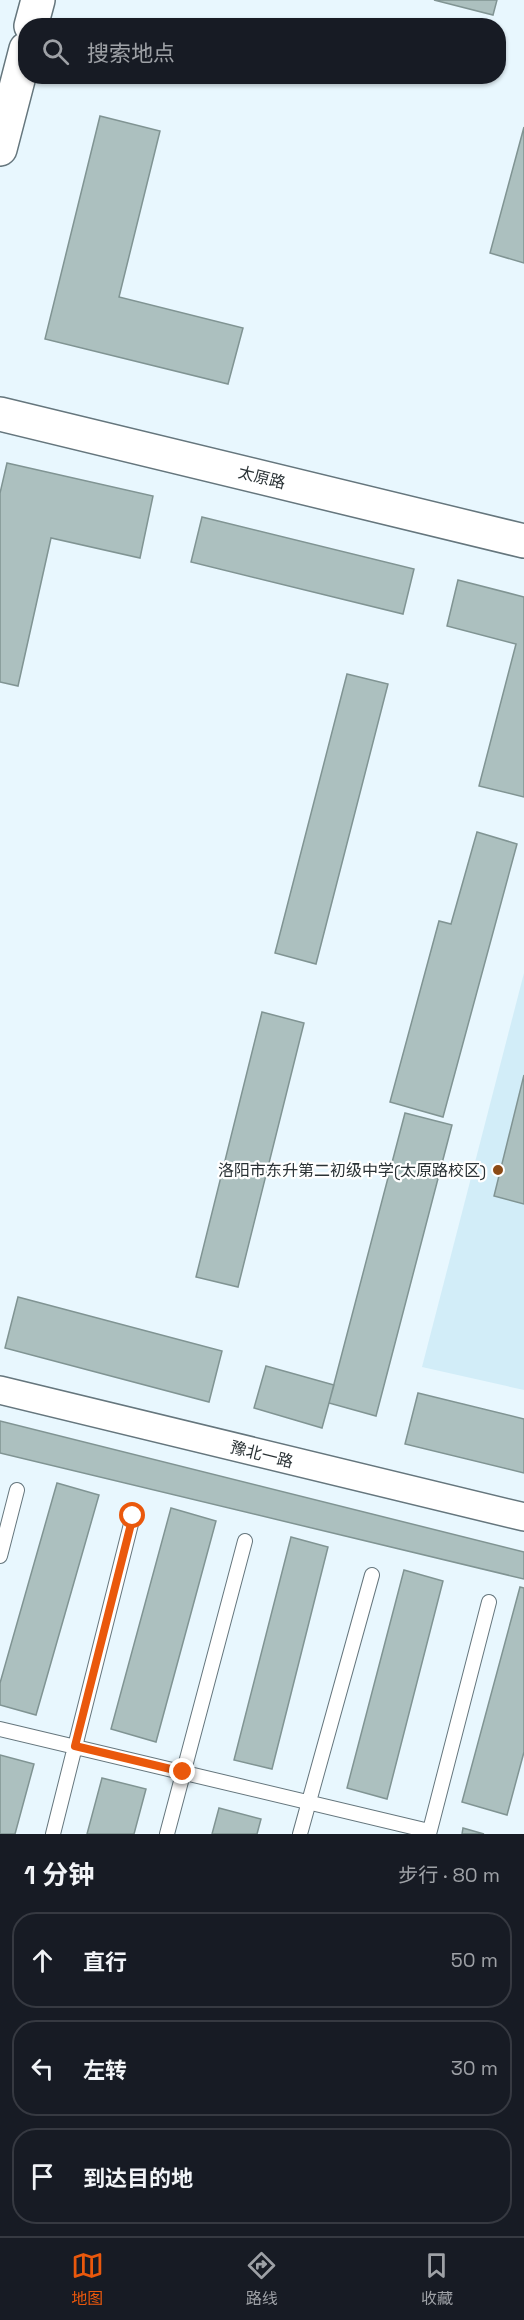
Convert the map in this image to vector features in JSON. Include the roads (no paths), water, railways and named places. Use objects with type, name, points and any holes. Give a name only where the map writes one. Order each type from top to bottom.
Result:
[{"type":"main road","points":[[34,18],[38,0]]},
{"type":"main road","points":[[0,149],[18,80]]},
{"type":"main road","name":"太原路","points":[[0,414],[524,541]]},
{"type":"street","name":"豫北一路","points":[[0,1390],[524,1517]]},
{"type":"lane","points":[[0,1556],[17,1490]]},
{"type":"lane","points":[[53,1834],[133,1516]]},
{"type":"lane","points":[[167,1834],[245,1541]]},
{"type":"lane","points":[[300,1834],[372,1575]]},
{"type":"lane","points":[[0,1729],[429,1833],[489,1602]]},
{"type":"place","name":"洛阳市东升第二初级中学(太原路校区)","points":[[498,1170]]}]
